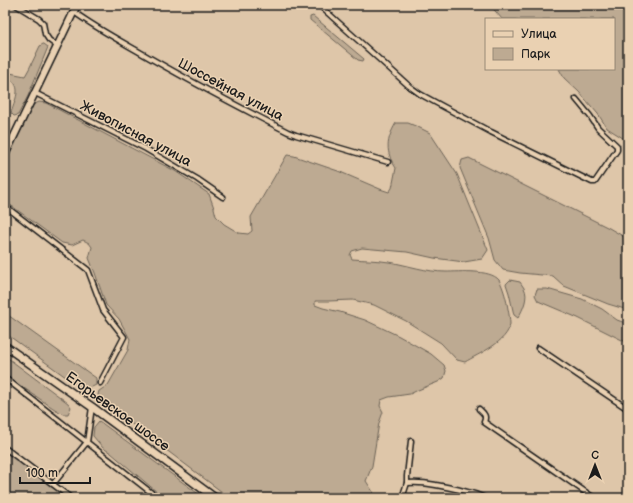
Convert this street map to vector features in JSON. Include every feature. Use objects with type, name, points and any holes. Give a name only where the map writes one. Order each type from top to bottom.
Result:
[{"type":"main road","points":[[5,155],[77,5]]},
{"type":"main road","name":"Егорьевское шоссе","points":[[5,346],[92,407],[215,498]]},
{"type":"street","points":[[16,5],[39,18],[43,23],[45,34],[49,40],[57,46]]},
{"type":"street","points":[[319,5],[420,94],[498,135],[592,182],[595,182],[617,150],[617,146],[598,128],[576,99]]},
{"type":"street","name":"Шоссейная улица","points":[[74,12],[88,23],[153,60],[288,132],[388,162]]},
{"type":"street","name":"Живописная улица","points":[[35,94],[146,149],[197,179],[223,197]]},
{"type":"street","points":[[5,206],[88,270],[103,310],[124,337],[100,383]]},
{"type":"street","points":[[538,348],[628,409]]},
{"type":"street","points":[[5,378],[158,498]]},
{"type":"street","points":[[53,484],[87,442],[92,407]]},
{"type":"street","points":[[479,409],[485,415],[486,418],[484,422],[594,498]]},
{"type":"street","points":[[402,498],[407,483],[411,441]]},
{"type":"street","points":[[5,448],[71,498]]},
{"type":"street","points":[[407,483],[414,482],[453,488],[485,498]]},
{"type":"green space","points":[[490,5],[628,5],[628,143],[626,140],[607,128],[598,114],[579,92],[564,78],[560,70],[615,70],[615,18],[501,18]]},
{"type":"green space","points":[[313,16],[364,59],[363,61],[358,60],[310,20],[310,17]]},
{"type":"green space","points":[[43,44],[48,47],[28,96],[18,115],[14,116],[11,113],[16,97],[17,87],[15,83],[5,76],[5,72],[25,76],[40,46]]},
{"type":"green space","points":[[39,102],[46,103],[175,171],[209,194],[216,216],[224,224],[239,233],[248,234],[252,231],[251,217],[287,155],[338,171],[389,192],[392,188],[396,168],[390,157],[388,146],[390,135],[396,123],[408,123],[418,127],[430,133],[457,174],[488,250],[482,259],[464,262],[434,258],[407,252],[362,248],[352,251],[350,255],[352,259],[389,262],[431,271],[474,272],[495,276],[499,280],[506,298],[510,322],[508,330],[492,347],[465,362],[457,360],[441,343],[406,321],[374,305],[353,300],[315,301],[315,305],[365,320],[399,336],[431,354],[444,365],[446,371],[444,378],[410,394],[389,397],[381,400],[380,406],[383,412],[379,423],[372,466],[366,481],[377,498],[230,498],[104,403],[98,395],[99,391],[108,385],[128,350],[130,339],[119,319],[106,305],[89,258],[92,247],[89,243],[83,240],[72,245],[62,243],[5,201],[5,163],[33,105]]},
{"type":"green space","points":[[469,158],[628,239],[628,310],[608,304],[564,286],[553,276],[503,270],[495,260],[489,238],[460,168],[462,160]]},
{"type":"green space","points":[[510,280],[520,282],[524,287],[526,295],[525,303],[518,318],[514,315],[506,284]]},
{"type":"green space","points":[[537,289],[547,289],[582,299],[602,309],[617,320],[628,324],[628,343],[578,318],[538,301],[535,295]]},
{"type":"green space","points":[[5,313],[96,378],[96,385],[88,389],[81,388],[5,333]]},
{"type":"green space","points":[[5,356],[68,403],[71,407],[68,414],[63,414],[53,408],[5,375]]},
{"type":"green space","points":[[99,421],[204,498],[164,498],[111,453],[103,448],[93,436],[94,427]]},
{"type":"green space","points":[[5,450],[69,498],[5,498]]}]
